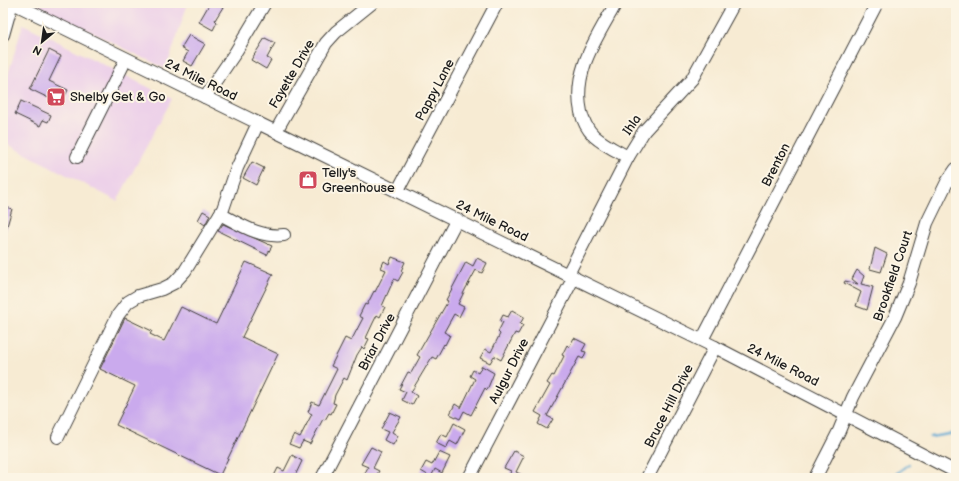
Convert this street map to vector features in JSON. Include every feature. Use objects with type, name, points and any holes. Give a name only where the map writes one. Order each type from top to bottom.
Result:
[{"type":"street","points":[[3,35],[12,3]]},
{"type":"street","name":"24 Mile Road","points":[[12,3],[398,190],[702,340],[911,447],[956,472]]},
{"type":"street","points":[[205,97],[235,53],[265,3]]},
{"type":"street","name":"Fayette Drive","points":[[276,131],[326,43],[336,32],[372,3]]},
{"type":"street","name":"Pappy Lane","points":[[398,190],[498,3]]},
{"type":"street","points":[[616,3],[581,71],[578,87],[579,104],[586,125],[593,135],[628,157]]},
{"type":"street","name":"Ihla","points":[[571,276],[628,157],[644,131],[692,80],[734,3]]},
{"type":"street","name":"Brenton","points":[[702,340],[877,3]]},
{"type":"street","points":[[77,157],[126,59]]},
{"type":"street","points":[[58,437],[118,315],[128,302],[138,296],[162,289],[174,283],[189,266],[220,214],[236,168],[258,122]]},
{"type":"street","name":"Brookfield Court","points":[[815,478],[895,317],[910,278],[927,223],[942,191],[956,169]]},
{"type":"street","points":[[220,214],[260,234],[273,236],[284,235]]},
{"type":"street","name":"Briar Drive","points":[[322,478],[457,220]]},
{"type":"street","name":"Aulgur Drive","points":[[469,478],[571,276]]},
{"type":"street","name":"Bruce Hill Drive","points":[[647,478],[715,347]]},
{"type":"shaded area","points":[[33,3],[188,3],[166,69]]},
{"type":"shaded area","points":[[23,24],[172,99],[117,201],[3,142],[3,92]]},
{"type":"building","points":[[210,3],[216,3],[223,7],[215,20],[217,22],[213,30],[199,22]]},
{"type":"building","points":[[189,35],[205,44],[192,66],[183,61],[188,52],[181,48]]},
{"type":"building","points":[[265,38],[275,43],[267,58],[271,60],[266,69],[251,60]]},
{"type":"building","points":[[49,50],[61,56],[49,81],[68,90],[61,104],[30,89]]},
{"type":"building","points":[[21,101],[51,115],[48,122],[43,120],[40,126],[15,114]]},
{"type":"building","points":[[252,162],[264,168],[256,185],[243,178]]},
{"type":"building","points":[[3,206],[12,209],[5,233],[3,233]]},
{"type":"building","points":[[203,211],[210,215],[205,225],[198,220]]},
{"type":"building","points":[[223,224],[272,246],[267,255],[218,231]]},
{"type":"building","points":[[875,248],[887,254],[881,272],[870,269]]},
{"type":"building","points":[[392,257],[405,262],[401,271],[403,272],[398,281],[394,279],[382,306],[385,307],[380,317],[377,315],[373,323],[366,338],[369,339],[364,349],[362,347],[357,355],[347,380],[344,378],[335,395],[333,403],[336,404],[331,414],[329,413],[325,420],[323,419],[310,444],[303,441],[299,448],[289,444],[294,434],[300,437],[312,414],[308,412],[312,402],[319,405],[337,369],[331,366],[345,338],[351,341],[363,318],[359,316],[365,304],[367,305],[374,291],[375,292],[386,270],[381,268],[384,261],[389,264]]},
{"type":"building","points":[[477,258],[487,263],[482,273],[476,270],[458,304],[464,307],[459,317],[454,314],[444,332],[450,335],[445,345],[444,344],[436,359],[432,357],[411,392],[417,396],[412,405],[402,400],[406,392],[399,389],[408,372],[411,373],[420,357],[417,355],[448,301],[446,300],[466,262],[473,266]]},
{"type":"building","points":[[246,262],[273,274],[242,337],[278,354],[220,475],[116,425],[135,386],[100,369],[125,318],[152,331],[150,334],[164,341],[181,307],[216,324]]},
{"type":"building","points":[[857,270],[864,276],[861,284],[873,287],[867,310],[856,306],[861,292],[844,283],[845,281],[858,284],[852,279]]},
{"type":"building","points":[[512,310],[524,317],[520,324],[523,325],[518,334],[515,333],[501,360],[494,356],[490,363],[480,358],[485,349],[491,352],[500,334],[498,332],[503,322],[500,321],[503,315],[508,317]]},
{"type":"building","points":[[574,338],[586,344],[582,351],[586,352],[583,359],[579,357],[547,416],[553,419],[547,429],[538,424],[542,416],[535,412],[550,385],[547,383],[552,375],[554,376],[564,356],[562,355],[567,345],[569,347]]},
{"type":"building","points":[[482,366],[494,373],[487,390],[485,388],[471,415],[464,411],[460,419],[450,414],[455,404],[461,408],[475,379],[470,376],[473,370],[478,373]]},
{"type":"building","points":[[390,412],[401,417],[392,432],[398,436],[393,445],[384,440],[388,432],[381,429]]},
{"type":"building","points":[[454,423],[465,429],[457,445],[450,441],[446,448],[436,443],[441,434],[447,437]]},
{"type":"building","points":[[371,447],[381,452],[373,468],[379,471],[375,478],[364,475],[368,467],[361,464]]},
{"type":"building","points":[[514,451],[524,456],[516,472],[528,478],[508,478],[511,471],[504,468]]},
{"type":"building","points":[[439,452],[450,457],[442,473],[435,469],[431,477],[421,471],[426,462],[432,465]]},
{"type":"building","points":[[292,455],[302,461],[294,478],[287,474],[285,478],[273,478],[278,468],[284,471]]},
{"type":"waterway","points":[[930,437],[956,433]]},
{"type":"waterway","points":[[894,478],[897,473],[909,464]]},
{"type":"place","name":"Shelby Get & Go","points":[[56,97]]},
{"type":"place","name":"Telly's Greenhouse","points":[[308,180]]}]
